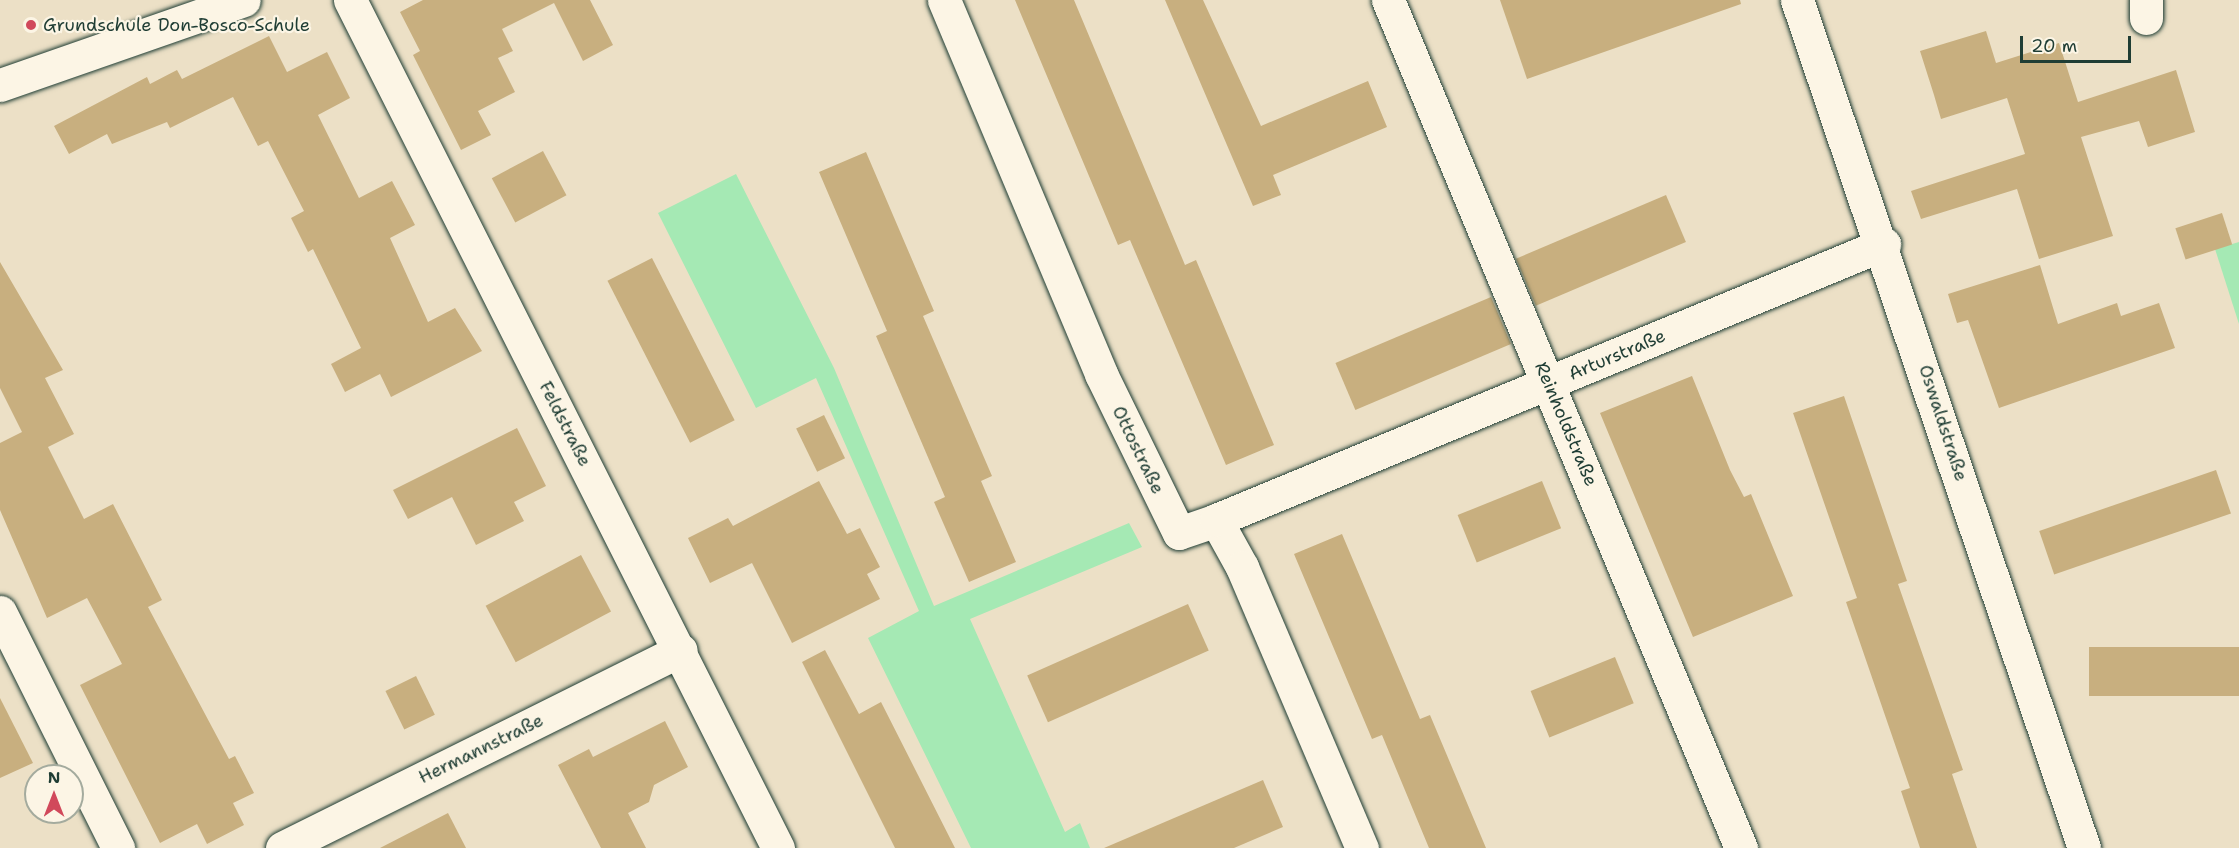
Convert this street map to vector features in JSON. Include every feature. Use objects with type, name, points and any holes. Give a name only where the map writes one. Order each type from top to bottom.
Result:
[{"type":"street","points":[[0,85],[244,0]]},
{"type":"street","name":"Feldstraße","points":[[350,0],[778,848]]},
{"type":"street","name":"Ottostraße","points":[[944,0],[1101,374],[1179,533],[1216,520]]},
{"type":"street","name":"Reinholdstraße","points":[[1388,0],[1741,848]]},
{"type":"street","name":"Oswaldstraße","points":[[1797,0],[1884,244],[2084,848]]},
{"type":"street","name":"Arturstraße","points":[[1216,520],[1884,244]]},
{"type":"street","points":[[1216,520],[1242,567],[1362,848]]},
{"type":"street","points":[[0,612],[118,848]]},
{"type":"street","name":"Hermannstraße","points":[[282,848],[680,650]]},
{"type":"green space","points":[[736,174],[834,368],[934,606],[1129,523],[1142,547],[970,619],[1065,832],[1080,823],[1090,848],[971,848],[868,638],[919,611],[816,378],[756,408],[658,213]]},
{"type":"green space","points":[[2239,242],[2239,324],[2215,249]]},
{"type":"building","points":[[423,0],[590,0],[613,45],[583,61],[554,3],[502,29],[513,51],[498,58],[515,92],[478,111],[491,135],[461,150],[413,55],[420,51],[400,12]]},
{"type":"building","points":[[1015,0],[1074,0],[1185,265],[1196,260],[1274,445],[1226,465],[1130,240],[1118,245]]},
{"type":"building","points":[[1165,0],[1203,0],[1261,126],[1368,81],[1387,127],[1273,175],[1281,195],[1253,206]]},
{"type":"building","points":[[1500,0],[1740,0],[1741,4],[1527,79]]},
{"type":"building","points":[[1986,31],[1996,63],[2059,43],[2078,102],[2176,70],[2195,132],[2148,147],[2139,121],[2081,137],[2113,236],[2039,259],[2017,189],[1921,219],[1911,191],[2025,154],[2007,98],[1941,119],[1920,51]]},
{"type":"building","points":[[269,36],[287,72],[327,52],[350,98],[318,115],[359,198],[392,181],[415,225],[390,238],[428,322],[455,308],[482,351],[391,397],[380,374],[345,392],[331,364],[361,348],[313,249],[308,252],[291,218],[304,211],[268,141],[258,146],[233,97],[170,128],[167,122],[112,144],[107,134],[69,154],[54,126],[147,77],[150,84],[177,70],[182,79]]},
{"type":"building","points":[[543,151],[566,195],[515,222],[492,178]]},
{"type":"building","points":[[866,152],[934,311],[923,316],[992,476],[981,481],[1016,562],[969,582],[934,502],[945,497],[876,336],[887,331],[819,172]]},
{"type":"building","points":[[1666,195],[1686,242],[1536,306],[1516,259]]},
{"type":"building","points":[[2222,213],[2232,244],[2186,260],[2175,228]]},
{"type":"building","points":[[652,258],[735,420],[690,443],[607,281]]},
{"type":"building","points":[[0,262],[63,370],[45,378],[74,434],[48,447],[84,519],[113,504],[162,600],[148,607],[229,759],[235,756],[254,793],[233,803],[244,825],[207,844],[197,824],[160,843],[80,685],[122,664],[87,598],[47,618],[0,510],[0,443],[22,432],[0,388]]},
{"type":"building","points":[[2040,265],[2058,324],[2117,303],[2121,316],[2159,303],[2175,348],[1999,408],[1968,320],[1957,323],[1948,294]]},
{"type":"building","points":[[1491,297],[1511,344],[1355,410],[1335,363]]},
{"type":"building","points":[[1692,376],[1730,470],[1744,497],[1751,494],[1793,596],[1693,637],[1600,413]]},
{"type":"building","points":[[1844,396],[1907,581],[1898,584],[1963,770],[1952,774],[1977,848],[1920,848],[1901,791],[1910,788],[1846,602],[1857,598],[1793,413]]},
{"type":"building","points":[[824,415],[845,458],[817,472],[796,429]]},
{"type":"building","points":[[517,428],[546,486],[514,502],[524,521],[476,545],[452,497],[408,519],[393,490]]},
{"type":"building","points":[[2216,470],[2231,513],[2054,574],[2039,531]]},
{"type":"building","points":[[819,481],[847,534],[860,528],[880,567],[867,574],[880,599],[792,643],[752,563],[710,583],[688,538],[728,518],[733,526]]},
{"type":"building","points":[[1542,481],[1561,528],[1477,562],[1458,515]]},
{"type":"building","points":[[1342,534],[1420,719],[1430,715],[1486,848],[1429,848],[1382,735],[1372,739],[1294,554]]},
{"type":"building","points":[[581,555],[611,612],[516,662],[486,606]]},
{"type":"building","points":[[1188,604],[1209,651],[1048,722],[1027,676]]},
{"type":"building","points":[[2089,647],[2239,647],[2239,696],[2089,696]]},
{"type":"building","points":[[825,650],[859,714],[881,702],[955,848],[895,848],[802,662]]},
{"type":"building","points":[[1615,657],[1634,703],[1549,737],[1531,691]]},
{"type":"building","points":[[416,676],[435,715],[404,730],[385,691]]},
{"type":"building","points":[[0,698],[33,763],[24,764],[24,767],[0,778]]},
{"type":"building","points":[[665,721],[688,767],[654,785],[649,802],[628,813],[646,848],[601,848],[558,765],[589,749],[593,757]]},
{"type":"building","points":[[1263,780],[1283,827],[1234,848],[1104,848]]},
{"type":"building","points":[[448,813],[466,848],[380,848]]},
{"type":"place","name":"Grundschule Don-Bosco-Schule","points":[[31,25]]}]
